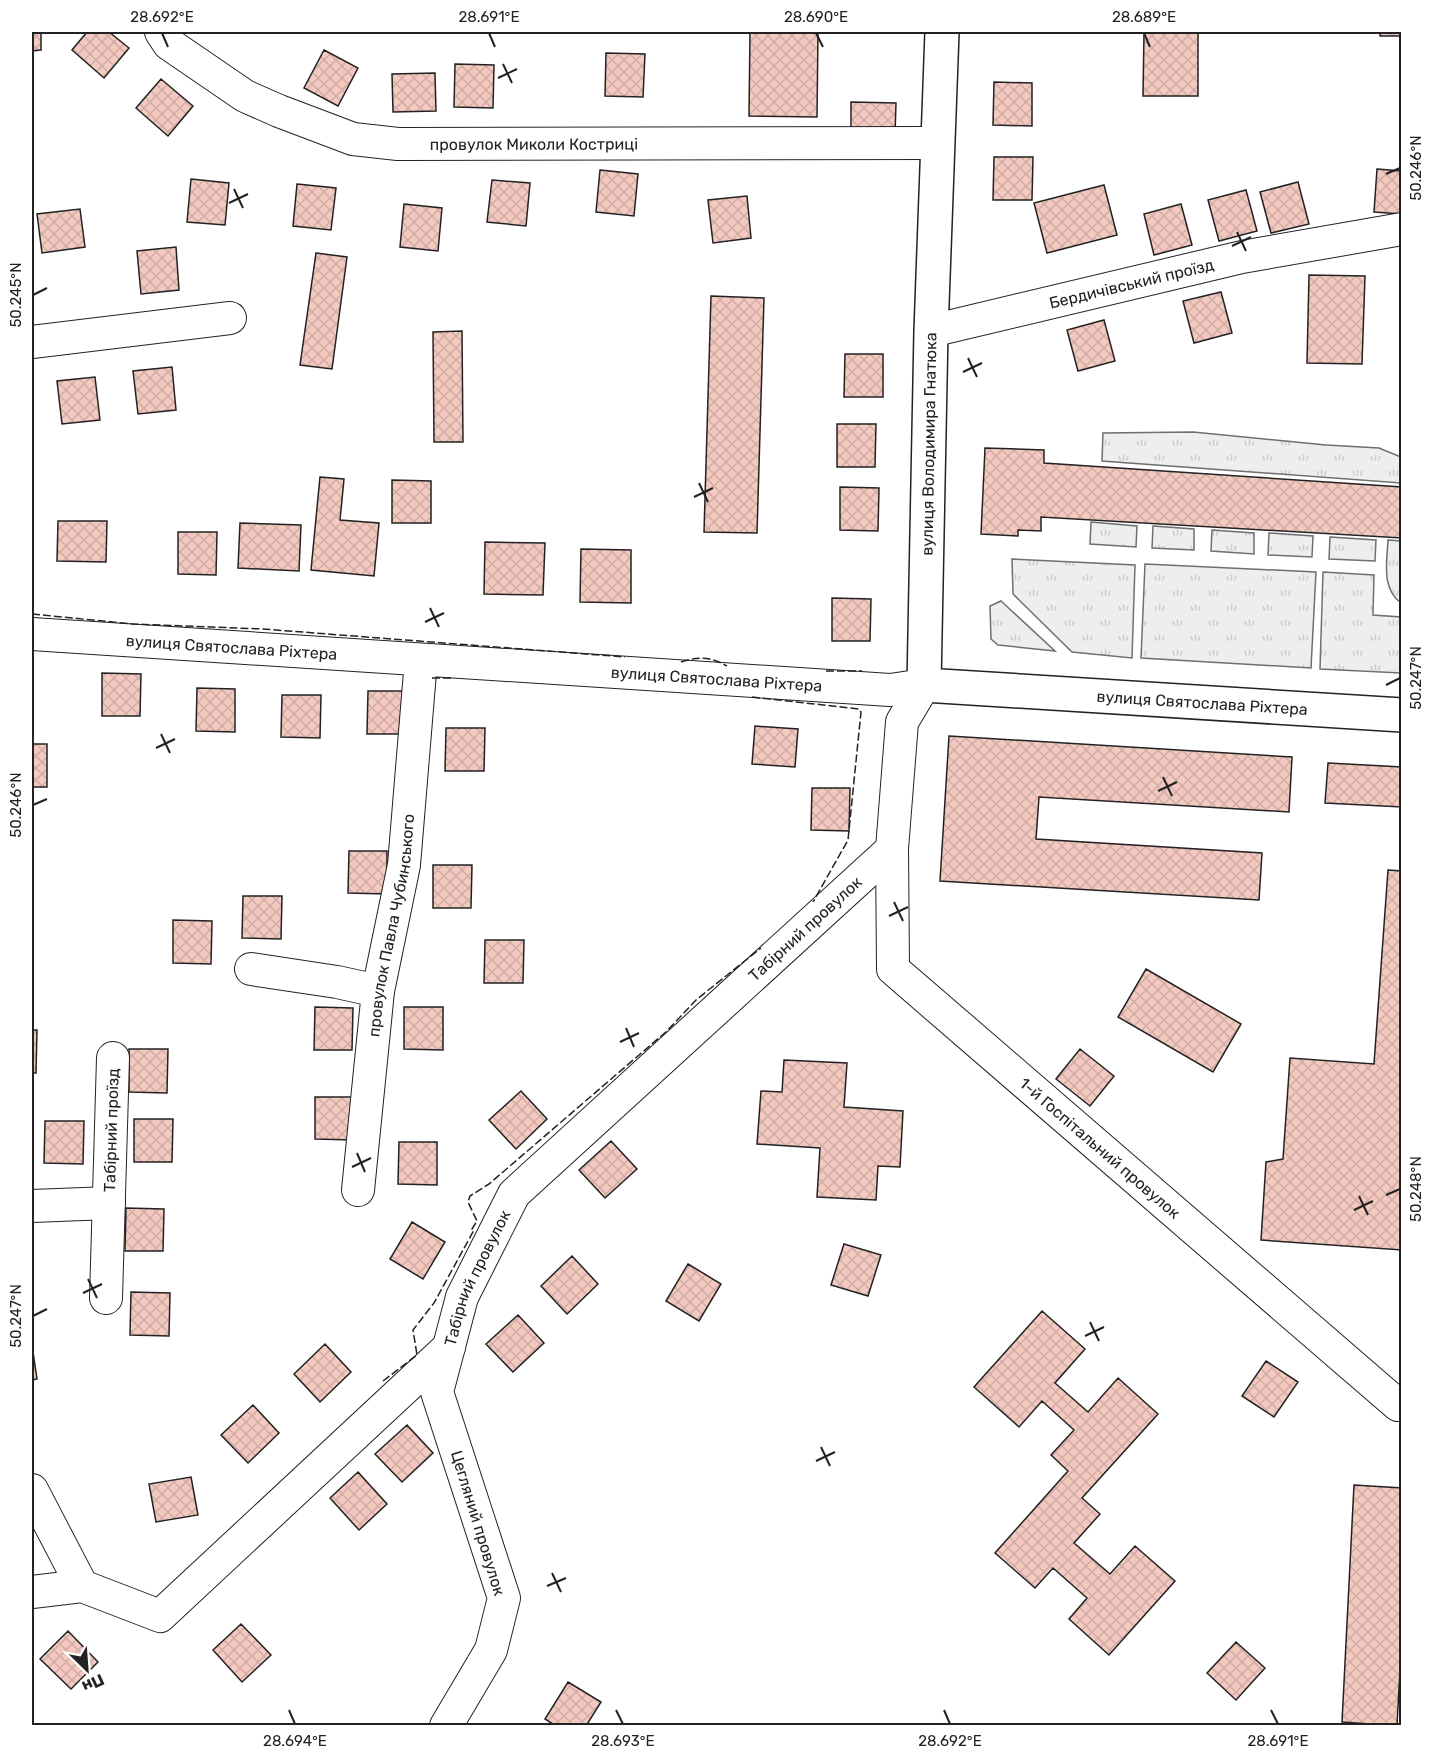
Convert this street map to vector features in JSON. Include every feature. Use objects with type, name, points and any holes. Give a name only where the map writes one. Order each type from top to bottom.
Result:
[{"type":"main road","name":"вулиця Володимира Гнатюка","points":[[924,685],[942,32]]},
{"type":"main road","name":"вулиця Святослава Ріхтера","points":[[924,685],[1401,715]]},
{"type":"street","name":"провулок Миколи Костриці","points":[[161,32],[169,44],[245,96],[353,139],[398,144],[938,143]]},
{"type":"street","name":"Бердичівський проїзд","points":[[932,331],[1242,257],[1401,229]]},
{"type":"street","points":[[32,342],[230,318]]},
{"type":"street","name":"вулиця Святослава Ріхтера","points":[[32,634],[890,690],[924,685]]},
{"type":"street","name":"провулок Павла Чубинського","points":[[358,1191],[378,992],[404,865],[421,660]]},
{"type":"street","name":"вулиця Володимира Гнатюка","points":[[892,849],[902,722],[924,685]]},
{"type":"street","name":"Табірний провулок","points":[[32,1592],[82,1586],[160,1616],[449,1347],[462,1297],[514,1194],[892,849]]},
{"type":"street","name":"1-й Госпітальний провулок","points":[[892,849],[893,969],[1398,1405]]},
{"type":"street","points":[[251,969],[338,982],[378,992]]},
{"type":"street","name":"Табірний проїзд","points":[[106,1298],[112,1058]]},
{"type":"street","name":"Табірний проїзд","points":[[32,1206],[109,1203]]},
{"type":"street","name":"Цегляний провулок","points":[[446,1725],[490,1650],[504,1598],[437,1392],[449,1347]]},
{"type":"street","points":[[32,1490],[82,1586]]},
{"type":"green space","points":[[1193,432],[1379,448],[1401,457],[1401,483],[1102,461],[1103,433]]},
{"type":"green space","points":[[1091,522],[1137,526],[1136,547],[1090,544]]},
{"type":"green space","points":[[1153,526],[1194,529],[1194,550],[1152,548]]},
{"type":"green space","points":[[1212,530],[1254,533],[1254,554],[1211,551]]},
{"type":"green space","points":[[1269,533],[1313,536],[1312,557],[1268,555]]},
{"type":"green space","points":[[1330,537],[1376,540],[1375,561],[1329,559]]},
{"type":"green space","points":[[1388,540],[1401,541],[1401,603],[1390,590],[1388,582],[1386,566]]},
{"type":"green space","points":[[1012,559],[1135,565],[1132,658],[1072,652],[1013,594]]},
{"type":"green space","points":[[1145,564],[1316,572],[1311,668],[1141,658]]},
{"type":"green space","points":[[1323,572],[1374,575],[1373,615],[1401,617],[1401,673],[1320,669]]},
{"type":"green space","points":[[1001,601],[1055,651],[998,645],[991,639],[990,606]]},
{"type":"building","points":[[32,32],[41,32],[41,50],[32,51]]},
{"type":"building","points":[[87,32],[109,32],[129,48],[104,78],[72,50]]},
{"type":"building","points":[[750,32],[818,32],[817,117],[749,116]]},
{"type":"building","points":[[1144,32],[1198,32],[1198,96],[1143,96]]},
{"type":"building","points":[[1380,32],[1402,32],[1402,36],[1380,36]]},
{"type":"building","points":[[324,50],[358,68],[338,106],[304,88]]},
{"type":"building","points":[[606,53],[645,54],[643,97],[605,96]]},
{"type":"building","points":[[455,64],[494,65],[493,108],[454,107]]},
{"type":"building","points":[[435,73],[436,111],[393,112],[392,74]]},
{"type":"building","points":[[161,79],[193,106],[168,136],[136,108]]},
{"type":"building","points":[[994,82],[1032,83],[1032,126],[993,125]]},
{"type":"building","points":[[851,102],[896,103],[895,135],[851,134]]},
{"type":"building","points":[[994,157],[1033,157],[1032,200],[993,200]]},
{"type":"building","points":[[1377,169],[1402,171],[1402,214],[1374,212]]},
{"type":"building","points":[[600,170],[638,174],[634,216],[596,212]]},
{"type":"building","points":[[191,179],[229,183],[225,225],[187,222]]},
{"type":"building","points":[[492,180],[530,183],[526,226],[487,222]]},
{"type":"building","points":[[1298,182],[1309,224],[1271,233],[1260,192]]},
{"type":"building","points":[[297,184],[336,188],[331,230],[293,226]]},
{"type":"building","points":[[1104,185],[1117,235],[1047,253],[1034,203]]},
{"type":"building","points":[[1246,190],[1257,231],[1219,241],[1208,200]]},
{"type":"building","points":[[747,196],[751,238],[713,243],[708,200]]},
{"type":"building","points":[[404,204],[442,208],[438,251],[400,247]]},
{"type":"building","points":[[1181,204],[1192,245],[1154,255],[1144,214]]},
{"type":"building","points":[[80,209],[85,247],[42,253],[37,214]]},
{"type":"building","points":[[176,247],[179,290],[141,294],[137,251]]},
{"type":"building","points":[[316,253],[347,257],[332,369],[300,365]]},
{"type":"building","points":[[1309,275],[1365,276],[1362,364],[1307,363]]},
{"type":"building","points":[[1221,292],[1232,333],[1194,343],[1183,301]]},
{"type":"building","points":[[711,296],[764,298],[757,533],[704,532]]},
{"type":"building","points":[[1104,320],[1115,361],[1078,371],[1067,330]]},
{"type":"building","points":[[462,331],[463,442],[434,442],[433,332]]},
{"type":"building","points":[[845,354],[883,354],[883,397],[844,397]]},
{"type":"building","points":[[172,367],[176,410],[138,414],[133,371]]},
{"type":"building","points":[[95,377],[100,420],[62,424],[57,381]]},
{"type":"building","points":[[837,424],[876,424],[875,467],[837,467]]},
{"type":"building","points":[[985,448],[1044,450],[1044,463],[1402,487],[1402,538],[1041,517],[1041,531],[1018,530],[1018,536],[981,534]]},
{"type":"building","points":[[320,477],[344,479],[340,520],[379,523],[374,576],[311,570]]},
{"type":"building","points":[[392,480],[431,481],[431,523],[392,523]]},
{"type":"building","points":[[840,487],[879,488],[878,531],[840,530]]},
{"type":"building","points":[[58,521],[107,521],[106,562],[57,561]]},
{"type":"building","points":[[240,523],[301,525],[299,571],[238,568]]},
{"type":"building","points":[[178,532],[217,532],[216,575],[178,574]]},
{"type":"building","points":[[485,542],[545,543],[543,595],[484,594]]},
{"type":"building","points":[[581,549],[631,550],[631,603],[580,602]]},
{"type":"building","points":[[832,598],[871,599],[870,641],[832,641]]},
{"type":"building","points":[[102,673],[141,674],[140,716],[102,716]]},
{"type":"building","points":[[197,688],[235,689],[235,732],[196,731]]},
{"type":"building","points":[[368,691],[406,691],[406,734],[367,734]]},
{"type":"building","points":[[282,695],[321,695],[320,738],[281,737]]},
{"type":"building","points":[[755,726],[798,729],[795,767],[752,764]]},
{"type":"building","points":[[446,728],[485,728],[484,771],[445,771]]},
{"type":"building","points":[[949,736],[1292,757],[1289,812],[1039,797],[1036,839],[1262,853],[1259,900],[940,881]]},
{"type":"building","points":[[32,744],[47,744],[47,787],[32,787]]},
{"type":"building","points":[[1328,763],[1402,767],[1402,807],[1325,803]]},
{"type":"building","points":[[812,788],[850,788],[849,831],[811,830]]},
{"type":"building","points":[[349,851],[387,851],[387,894],[348,893]]},
{"type":"building","points":[[433,865],[472,865],[471,908],[433,908]]},
{"type":"building","points":[[1388,870],[1402,871],[1402,1250],[1261,1240],[1266,1162],[1283,1159],[1290,1058],[1374,1064]]},
{"type":"building","points":[[243,896],[282,896],[281,939],[242,938]]},
{"type":"building","points":[[173,920],[212,921],[211,964],[173,963]]},
{"type":"building","points":[[485,940],[524,940],[523,983],[484,983]]},
{"type":"building","points":[[1146,969],[1241,1024],[1213,1072],[1118,1017]]},
{"type":"building","points":[[315,1007],[353,1008],[352,1050],[314,1050]]},
{"type":"building","points":[[404,1007],[443,1007],[443,1050],[404,1049]]},
{"type":"building","points":[[32,1030],[37,1030],[36,1073],[32,1073]]},
{"type":"building","points":[[129,1049],[168,1049],[167,1093],[129,1092]]},
{"type":"building","points":[[1080,1049],[1114,1076],[1090,1106],[1056,1079]]},
{"type":"building","points":[[784,1060],[847,1063],[844,1107],[903,1111],[900,1167],[878,1166],[876,1200],[817,1197],[820,1148],[757,1144],[761,1091],[782,1092]]},
{"type":"building","points":[[521,1091],[547,1119],[516,1149],[489,1120]]},
{"type":"building","points":[[315,1097],[354,1097],[353,1140],[315,1139]]},
{"type":"building","points":[[134,1119],[173,1119],[172,1162],[134,1162]]},
{"type":"building","points":[[45,1121],[84,1121],[83,1164],[44,1163]]},
{"type":"building","points":[[611,1141],[637,1169],[605,1198],[579,1170]]},
{"type":"building","points":[[399,1142],[437,1142],[437,1185],[398,1184]]},
{"type":"building","points":[[126,1208],[164,1209],[163,1251],[125,1251]]},
{"type":"building","points":[[412,1222],[445,1242],[423,1279],[390,1259]]},
{"type":"building","points":[[844,1244],[881,1255],[868,1296],[831,1285]]},
{"type":"building","points":[[572,1256],[598,1284],[567,1314],[541,1286]]},
{"type":"building","points":[[688,1264],[721,1284],[699,1321],[666,1301]]},
{"type":"building","points":[[131,1292],[170,1293],[169,1336],[130,1335]]},
{"type":"building","points":[[1042,1311],[1085,1349],[1055,1383],[1088,1412],[1118,1378],[1158,1414],[1082,1498],[1100,1514],[1074,1543],[1110,1574],[1135,1546],[1175,1581],[1109,1655],[1069,1619],[1087,1598],[1053,1568],[1035,1588],[995,1553],[1068,1471],[1051,1455],[1074,1430],[1042,1401],[1019,1427],[974,1387]]},
{"type":"building","points":[[518,1315],[544,1343],[513,1372],[486,1344]]},
{"type":"building","points":[[325,1344],[351,1372],[320,1402],[294,1374]]},
{"type":"building","points":[[32,1345],[37,1379],[32,1380]]},
{"type":"building","points":[[1266,1361],[1298,1382],[1274,1417],[1242,1396]]},
{"type":"building","points":[[253,1405],[279,1433],[248,1463],[221,1435]]},
{"type":"building","points":[[407,1425],[433,1453],[402,1482],[375,1454]]},
{"type":"building","points":[[358,1472],[387,1504],[359,1530],[330,1498]]},
{"type":"building","points":[[191,1477],[198,1515],[156,1522],[149,1484]]},
{"type":"building","points":[[1354,1485],[1402,1488],[1402,1633],[1397,1725],[1399,1726],[1342,1722]]},
{"type":"building","points":[[241,1624],[271,1655],[242,1682],[213,1650]]},
{"type":"building","points":[[68,1631],[98,1662],[71,1689],[40,1659]]},
{"type":"building","points":[[1236,1642],[1265,1668],[1236,1700],[1207,1673]]},
{"type":"building","points":[[568,1682],[601,1702],[586,1726],[556,1726],[545,1719]]},
{"type":"fence","points":[[32,614],[133,624],[263,629],[625,657]]},
{"type":"fence","points":[[681,662],[705,658],[727,666]]},
{"type":"fence","points":[[826,671],[862,671]]},
{"type":"fence","points":[[432,678],[453,678]]},
{"type":"fence","points":[[752,697],[859,709],[861,712],[848,840],[813,902]]},
{"type":"fence","points":[[383,1381],[417,1355],[413,1330],[434,1303],[474,1230],[472,1229],[477,1221],[468,1202],[470,1196],[489,1184],[667,1031],[696,1000],[761,948]]}]
